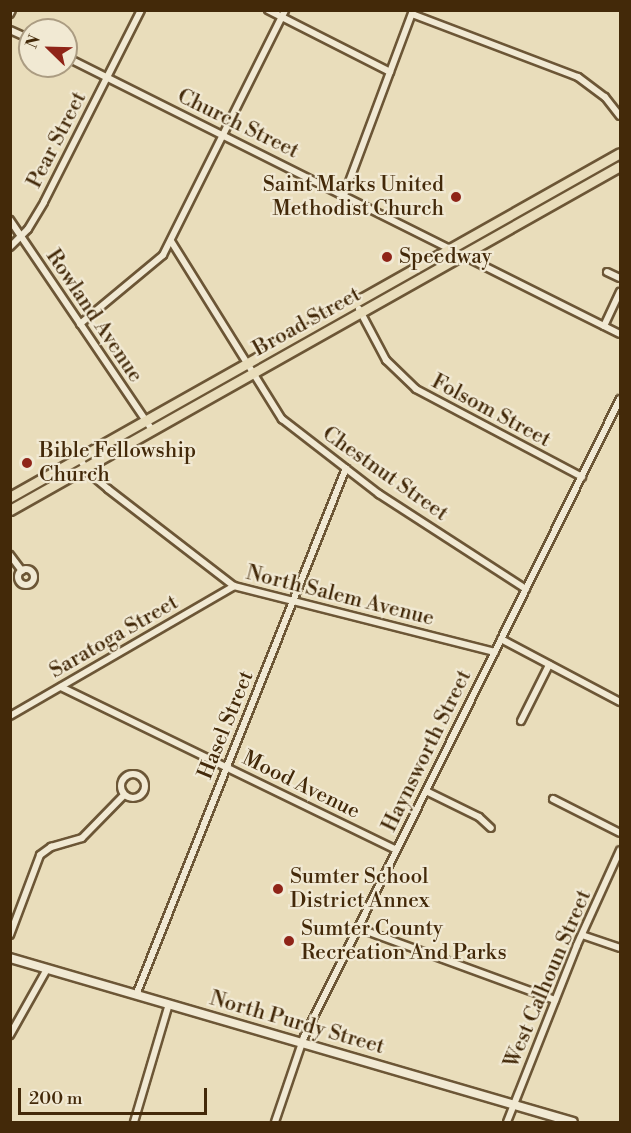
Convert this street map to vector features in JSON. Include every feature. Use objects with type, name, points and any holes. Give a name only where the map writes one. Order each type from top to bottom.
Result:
[{"type":"main road","name":"Broad Street","points":[[10,497],[621,153]]},
{"type":"main road","name":"Broad Street","points":[[10,510],[621,166]]},
{"type":"street","name":"Pear Street","points":[[10,248],[21,237],[44,202],[141,10]]},
{"type":"street","points":[[268,10],[390,72]]},
{"type":"street","points":[[80,324],[152,266],[171,241],[225,136],[285,10]]},
{"type":"street","points":[[344,195],[412,12],[578,76],[605,97],[621,116]]},
{"type":"street","name":"Church Street","points":[[78,63],[621,334]]},
{"type":"street","name":"Rowland Avenue","points":[[10,220],[152,430]]},
{"type":"street","name":"Chestnut Street","points":[[171,241],[251,374],[282,419],[402,509],[526,589]]},
{"type":"street","points":[[608,272],[621,278]]},
{"type":"street","points":[[604,326],[620,293]]},
{"type":"street","name":"Folsom Street","points":[[355,303],[386,360],[416,389],[582,477]]},
{"type":"street","name":"Haynsworth Street","points":[[274,1122],[302,1043],[621,399]]},
{"type":"street","name":"North Salem Avenue","points":[[80,458],[85,467],[234,586],[495,652]]},
{"type":"street","name":"Hasel Street","points":[[136,995],[346,468]]},
{"type":"street","points":[[10,555],[22,571]]},
{"type":"street","name":"Saratoga Street","points":[[10,716],[234,586]]},
{"type":"street","points":[[501,639],[621,702]]},
{"type":"street","points":[[521,721],[549,665]]},
{"type":"street","name":"Mood Avenue","points":[[61,687],[396,850]]},
{"type":"street","points":[[10,935],[40,855],[51,847],[82,838],[124,795],[123,780],[130,774],[141,777],[145,785],[143,793],[132,798],[124,795]]},
{"type":"street","points":[[426,791],[478,818],[491,828]]},
{"type":"street","points":[[553,799],[621,834]]},
{"type":"street","name":"West Calhoun Street","points":[[507,1122],[582,934],[621,850]]},
{"type":"street","points":[[358,928],[555,1000]]},
{"type":"street","points":[[582,934],[621,948]]},
{"type":"street","name":"North Purdy Street","points":[[10,958],[573,1122]]},
{"type":"street","points":[[10,1035],[47,969]]},
{"type":"street","points":[[134,1122],[169,1004]]},
{"type":"place","name":"Saint Marks United Methodist Church","points":[[456,197]]},
{"type":"place","name":"Speedway","points":[[387,257]]},
{"type":"place","name":"Bible Fellowship Church","points":[[27,463]]},
{"type":"place","name":"Sumter School District Annex","points":[[278,889]]},
{"type":"place","name":"Sumter County Recreation And Parks","points":[[289,941]]}]
